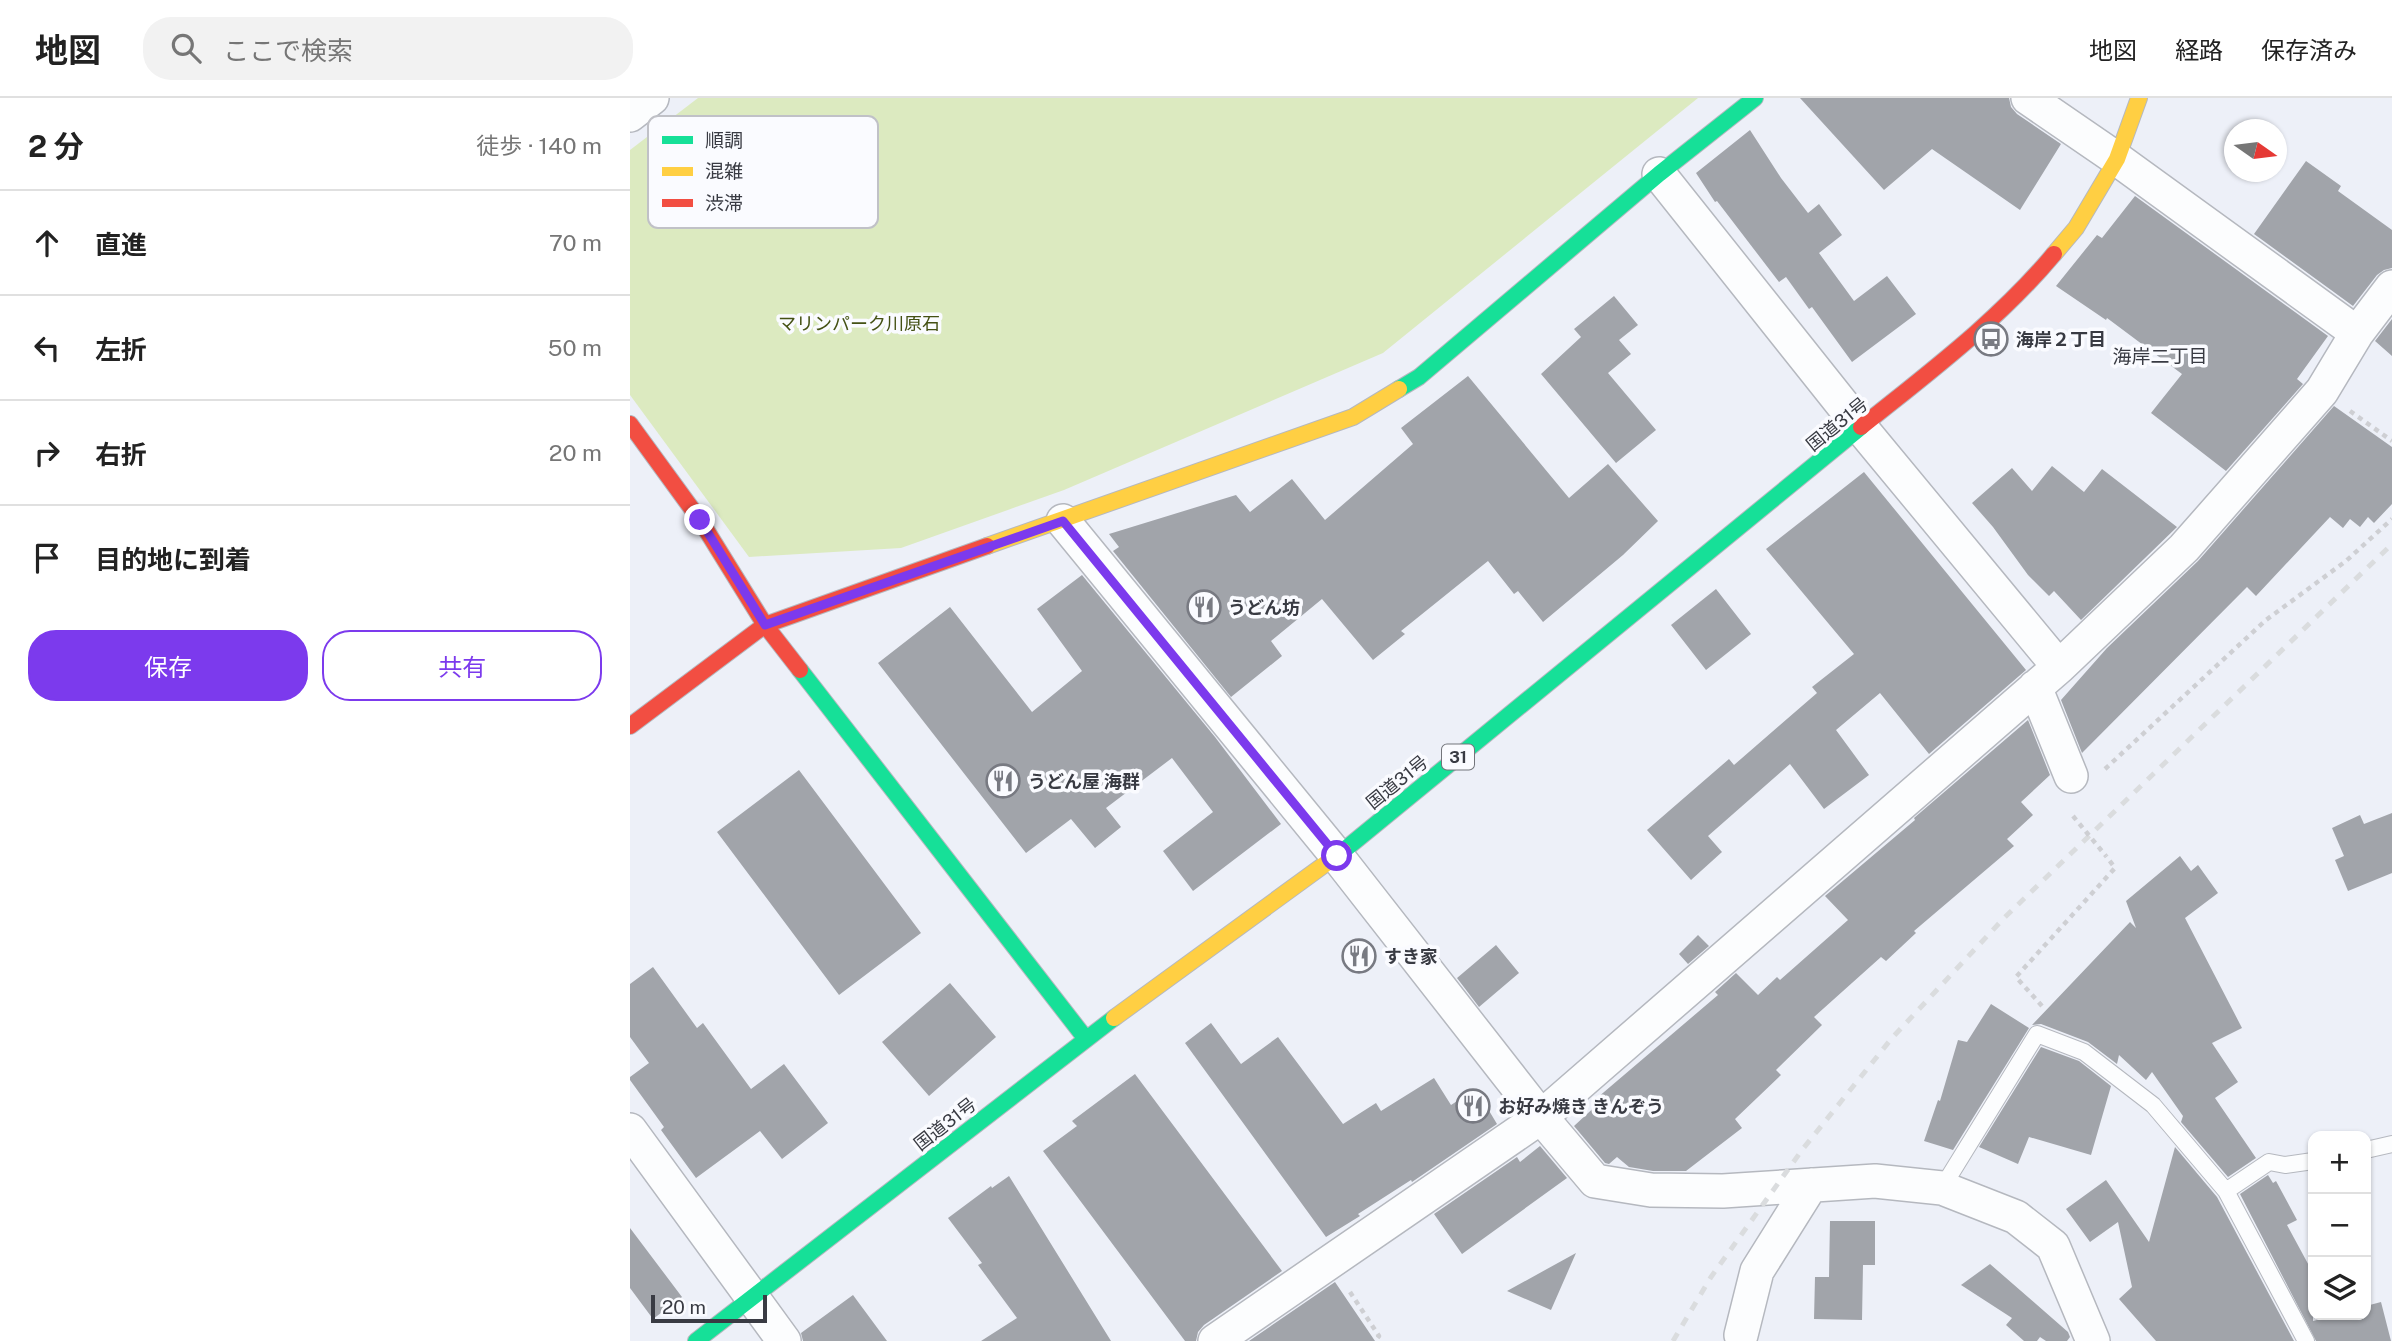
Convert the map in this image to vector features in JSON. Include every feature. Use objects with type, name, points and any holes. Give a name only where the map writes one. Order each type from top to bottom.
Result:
[{"type":"main road","points":[[630,726],[765,625],[1353,417],[1419,377],[1659,174],[1755,98]]},
{"type":"main road","name":"国道31号","points":[[696,1341],[1086,1039],[1337,856],[1980,330],[2034,278],[2076,228],[2117,159],[2139,98]]},
{"type":"main road","points":[[630,424],[700,520],[765,625],[1086,1039]]},
{"type":"street","points":[[630,115],[652,98]]},
{"type":"street","points":[[2028,98],[2357,333]]},
{"type":"street","points":[[1659,174],[1862,429],[2047,677],[2077,787]]},
{"type":"street","points":[[1215,1341],[1541,1116],[2047,677],[2184,548],[2322,391],[2357,333],[2392,287]]},
{"type":"street","points":[[1063,521],[1337,856],[1595,1181],[1651,1189],[1711,1191],[1875,1181],[1942,1188],[2016,1217],[2053,1247],[2093,1341]]},
{"type":"street","points":[[630,1130],[784,1341]]},
{"type":"street","points":[[1741,1335],[1757,1271],[1811,1185]]},
{"type":"lane","points":[[1942,1188],[2037,1034],[2084,1052],[2153,1105],[2226,1191],[2306,1341]]},
{"type":"lane","points":[[2371,1149],[2392,1144]]},
{"type":"lane","points":[[2226,1191],[2269,1162],[2285,1165],[2308,1162]]},
{"type":"path","points":[[2322,391],[2392,441]]},
{"type":"path","points":[[2084,1052],[2016,977],[2115,868],[2073,816],[2077,787],[2266,620],[2346,561],[2392,519]]},
{"type":"path","points":[[1330,1262],[1379,1336],[1375,1341]]},
{"type":"green space","name":"マリンパーク川原石","points":[[698,98],[1698,98],[1383,353],[1064,490],[901,548],[749,557],[630,395],[630,150],[648,136],[648,228],[878,228],[878,116],[674,116]]},
{"type":"building","points":[[1800,98],[2009,98],[2011,107],[2017,114],[2061,144],[2020,210],[1932,149],[1884,190]]},
{"type":"building","points":[[1750,130],[1808,213],[1819,204],[1842,235],[1819,253],[1854,301],[1887,276],[1916,314],[1852,362],[1812,307],[1809,309],[1786,277],[1779,282],[1717,201],[1715,202],[1696,173]]},
{"type":"building","points":[[2306,161],[2341,186],[2338,191],[2392,230],[2392,268],[2377,275],[2353,306],[2254,234]]},
{"type":"building","points":[[2135,196],[2328,336],[2297,379],[2303,384],[2226,471],[2151,413],[2182,374],[2107,318],[2106,320],[2056,286],[2097,235],[2102,238]]},
{"type":"building","points":[[1614,296],[1638,325],[1619,340],[1631,354],[1608,373],[1656,430],[1616,463],[1541,374],[1581,337],[1574,329]]},
{"type":"building","points":[[2392,319],[2392,356],[2375,341]]},
{"type":"building","points":[[1468,376],[1569,498],[1608,464],[1658,521],[1623,555],[1543,622],[1518,591],[1514,594],[1488,561],[1401,631],[1405,634],[1373,660],[1322,599],[1271,641],[1282,656],[1231,697],[1113,551],[1119,547],[1109,534],[1236,495],[1250,512],[1292,479],[1325,520],[1413,444],[1401,428]]},
{"type":"building","points":[[2334,406],[2392,447],[2392,504],[2374,523],[2368,517],[2360,527],[2350,519],[2343,528],[2330,517],[2256,596],[2247,587],[2082,753],[2061,700],[2107,648],[2198,561]]},
{"type":"building","points":[[2052,466],[2084,492],[2102,469],[2177,527],[2081,620],[2054,591],[2049,596],[2028,575],[1972,503],[2012,468],[2032,491]]},
{"type":"building","points":[[1864,472],[2026,670],[1929,754],[1880,693],[1836,730],[1869,775],[1824,809],[1790,764],[1708,836],[1722,852],[1691,880],[1647,830],[1729,759],[1734,765],[1817,693],[1812,687],[1854,654],[1766,549]]},
{"type":"building","points":[[1082,575],[1215,737],[1281,824],[1193,891],[1163,851],[1213,812],[1172,758],[1106,808],[1121,827],[1095,848],[1071,819],[1026,853],[878,663],[950,607],[1032,712],[1082,671],[1037,609]]},
{"type":"building","points":[[1716,589],[1751,634],[1706,670],[1671,625]]},
{"type":"building","points":[[2028,720],[2050,775],[2021,802],[2033,815],[2007,839],[2014,846],[1914,931],[1916,933],[1886,961],[1881,957],[1814,1017],[1822,1025],[1776,1070],[1781,1075],[1735,1119],[1742,1128],[1686,1171],[1653,1171],[1629,1167],[1617,1157],[1609,1164],[1605,1163],[1574,1126],[1600,1102],[1597,1098],[1718,995],[1715,992],[1736,973],[1758,995],[1777,977],[1780,980],[1848,920],[1825,896]]},
{"type":"building","points":[[799,770],[921,933],[839,995],[717,832]]},
{"type":"building","points":[[2392,813],[2392,873],[2348,891],[2335,860],[2344,856],[2332,828],[2360,815],[2364,824]]},
{"type":"building","points":[[2180,856],[2191,871],[2198,865],[2218,893],[2185,918],[2242,1028],[2212,1043],[2238,1082],[2215,1098],[2256,1158],[2228,1177],[2181,1122],[2183,1116],[2152,1072],[2146,1080],[2119,1055],[2117,1064],[2088,1042],[2041,1024],[2032,1025],[2130,922],[2136,928],[2126,901]]},
{"type":"building","points":[[1698,935],[1709,946],[1688,964],[1679,954]]},
{"type":"building","points":[[1496,945],[1519,973],[1479,1007],[1457,978]]},
{"type":"building","points":[[653,967],[697,1028],[703,1023],[751,1089],[784,1064],[828,1123],[782,1159],[760,1131],[696,1178],[661,1130],[664,1127],[630,1080],[630,1077],[649,1063],[630,1037],[630,984]]},
{"type":"building","points":[[950,983],[996,1037],[929,1096],[882,1042]]},
{"type":"building","points":[[1991,1004],[2029,1028],[1953,1150],[1924,1141],[1938,1100],[1940,1101],[1958,1040],[1967,1042]]},
{"type":"building","points":[[1211,1023],[1241,1064],[1278,1037],[1343,1124],[1376,1103],[1381,1111],[1434,1078],[1451,1105],[1476,1089],[1497,1124],[1326,1237],[1185,1043]]},
{"type":"building","points":[[2041,1047],[2079,1061],[2111,1086],[2091,1155],[2029,1137],[2018,1164],[1979,1147]]},
{"type":"building","points":[[1135,1074],[1282,1271],[1204,1325],[1198,1332],[1196,1341],[1185,1341],[1043,1151],[1077,1126],[1072,1121]]},
{"type":"building","points":[[1540,1146],[1567,1178],[1462,1254],[1434,1214],[1517,1157],[1520,1162]]},
{"type":"building","points":[[2175,1147],[2217,1197],[2294,1341],[2156,1341],[2119,1299],[2132,1287],[2118,1222],[2090,1242],[2066,1209],[2106,1180],[2149,1242]]},
{"type":"building","points":[[2268,1175],[2273,1183],[2276,1181],[2297,1220],[2287,1225],[2308,1264],[2308,1320],[2371,1320],[2371,1305],[2381,1302],[2391,1341],[2316,1341],[2240,1194]]},
{"type":"building","points":[[1009,1176],[1111,1341],[981,1341],[1017,1318],[978,1265],[982,1263],[948,1218]]},
{"type":"building","points":[[1830,1221],[1875,1221],[1875,1265],[1863,1265],[1862,1320],[1814,1319],[1815,1277],[1829,1277]]},
{"type":"building","points":[[630,1228],[682,1297],[653,1319],[630,1288]]},
{"type":"building","points":[[1576,1253],[1551,1310],[1507,1291]]},
{"type":"building","points":[[1990,1264],[2068,1332],[2070,1337],[2067,1341],[2046,1341],[2040,1337],[2037,1341],[2024,1341],[2006,1325],[2012,1318],[1961,1285]]},
{"type":"building","points":[[1335,1282],[1375,1341],[1249,1341]]},
{"type":"building","points":[[853,1295],[887,1341],[803,1341],[801,1333]]},
{"type":"railway","points":[[1673,1341],[1711,1277],[1802,1150],[1892,1038],[2005,917],[2392,544]]},
{"type":"traffic: fast","points":[[1399,389],[1419,377],[1659,174],[1755,98]]},
{"type":"traffic: fast","points":[[1343,851],[1861,427]]},
{"type":"traffic: fast","points":[[800,670],[1086,1039]]},
{"type":"traffic: fast","points":[[696,1341],[1114,1018]]},
{"type":"traffic: slow","points":[[2054,254],[2076,228],[2117,159],[2139,98]]},
{"type":"traffic: slow","points":[[987,546],[1353,417],[1399,389]]},
{"type":"traffic: slow","points":[[1114,1018],[1343,851]]},
{"type":"traffic: jam","points":[[1861,427],[1986,324],[2054,254]]},
{"type":"traffic: jam","points":[[630,424],[700,520],[765,625],[800,670]]},
{"type":"traffic: jam","points":[[630,726],[765,625],[987,546]]},
{"type":"place","name":"海岸２丁目","points":[[1991,339]]},
{"type":"place","name":"うどん坊","points":[[1204,607]]},
{"type":"place","name":"うどん屋 海群","points":[[1003,781]]},
{"type":"place","name":"すき家","points":[[1359,956]]},
{"type":"place","name":"お好み焼き きんぞう","points":[[1473,1106]]},
{"type":"district","name":"海岸二丁目","points":[[2160,356]]},
{"type":"route","points":[[700,520],[765,625],[1063,521],[1337,856]]}]
